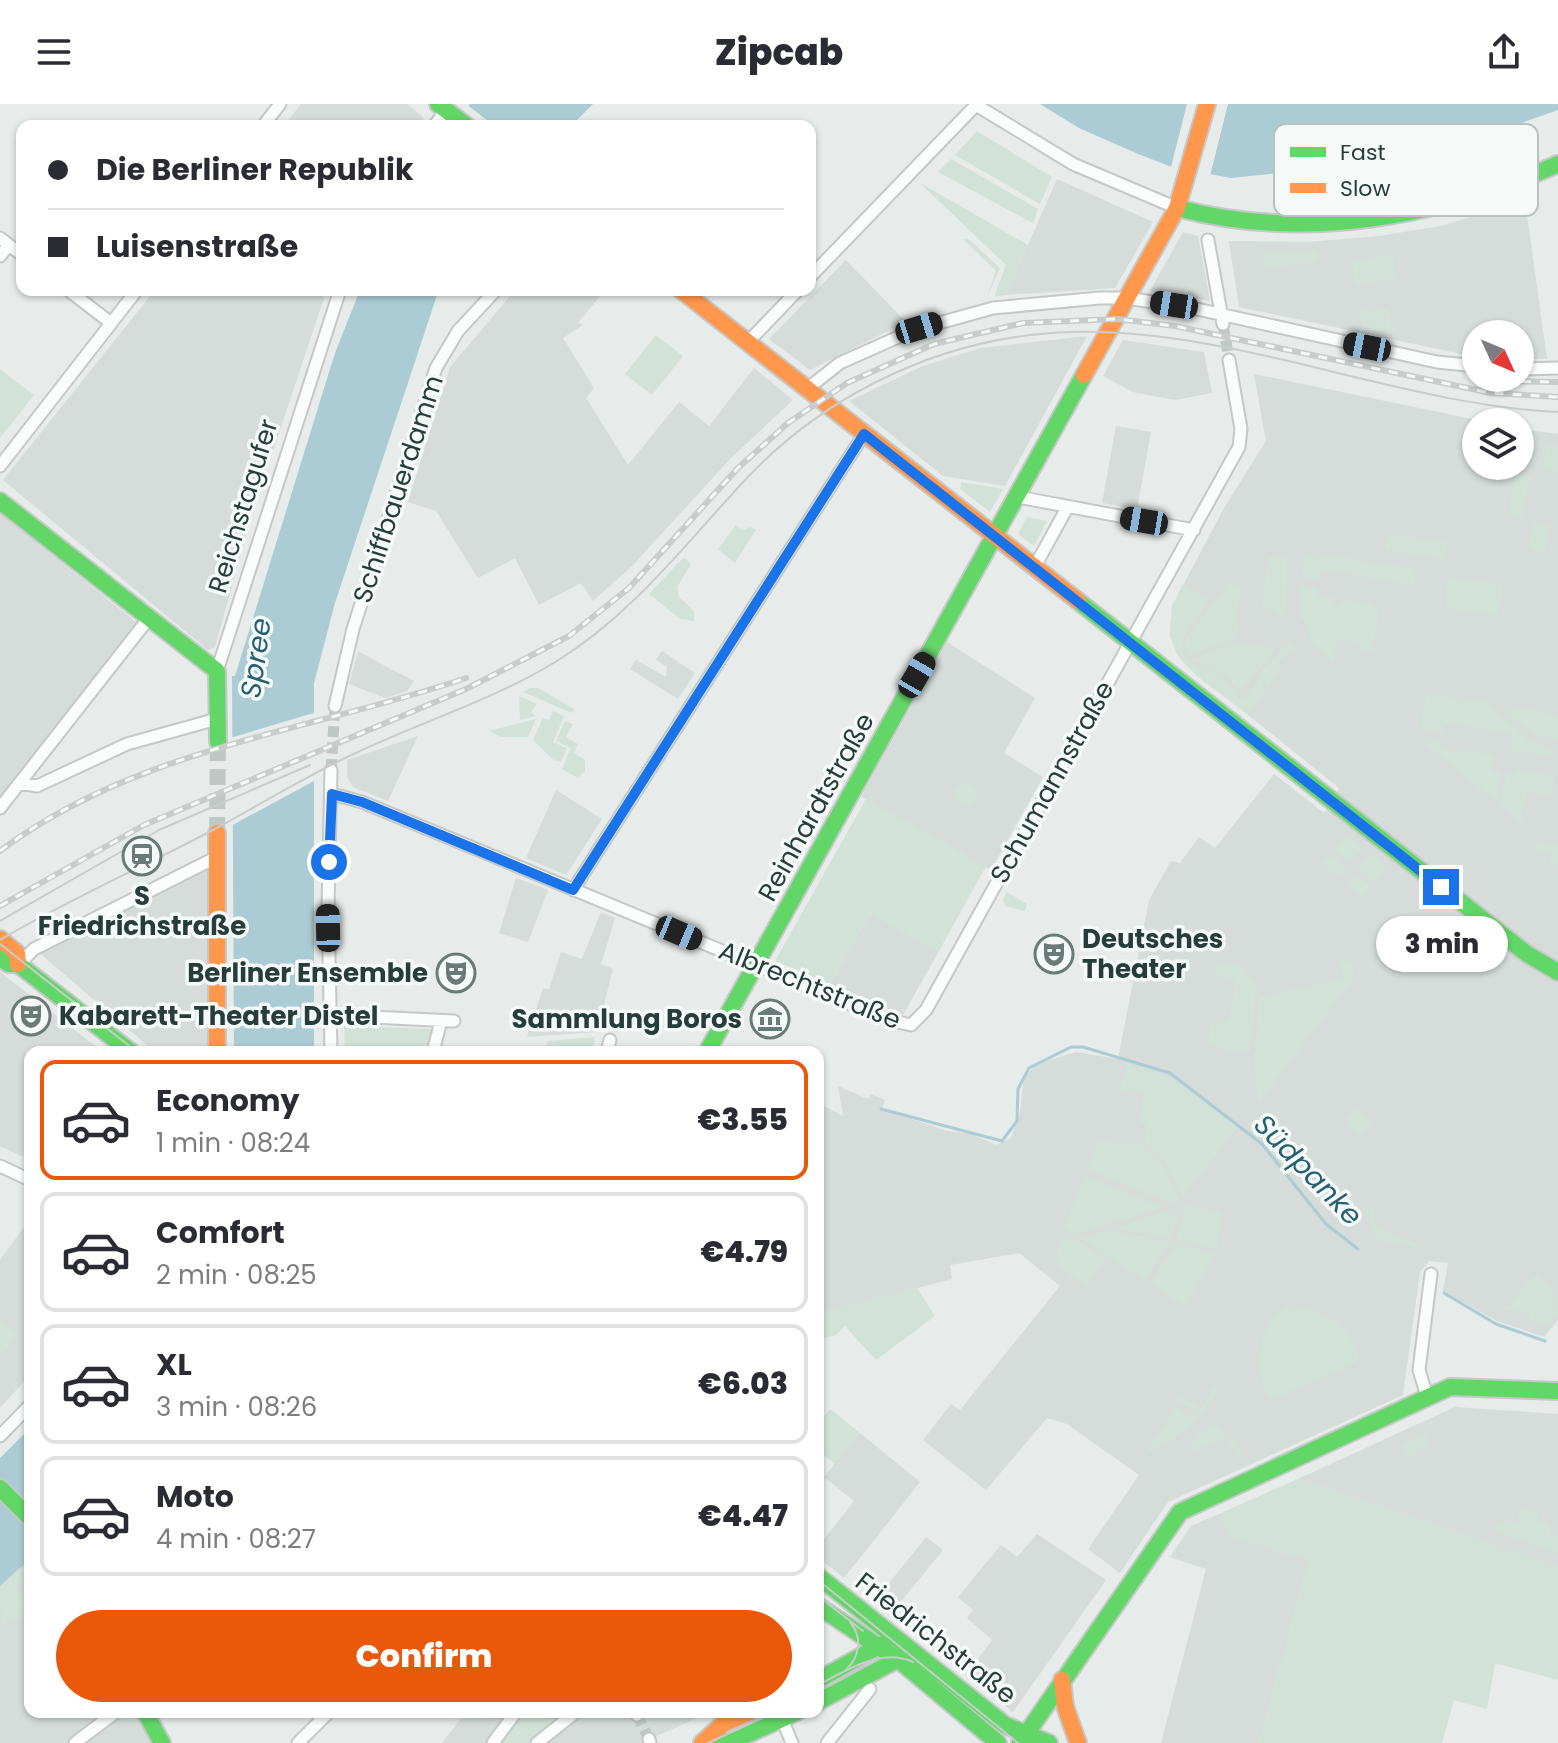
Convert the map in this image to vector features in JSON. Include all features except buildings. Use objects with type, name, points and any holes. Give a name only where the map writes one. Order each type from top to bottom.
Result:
[{"type":"street","points":[[268,120],[280,104]]},
{"type":"street","name":"Reinhardtstraße","points":[[710,1046],[1177,208],[1207,104]]},
{"type":"street","points":[[816,271],[976,105],[1073,164],[1205,218],[1293,222],[1372,216]]},
{"type":"street","points":[[1538,172],[1558,164]]},
{"type":"street","points":[[1208,240],[1223,320]]},
{"type":"street","points":[[0,256],[4,242]]},
{"type":"street","points":[[76,296],[111,323]]},
{"type":"street","points":[[0,466],[132,296]]},
{"type":"street","name":"Reichstagufer","points":[[218,742],[217,671],[338,296]]},
{"type":"street","name":"Schiffbauerdamm","points":[[335,706],[353,629],[436,368],[458,331],[490,296]]},
{"type":"street","points":[[689,296],[1527,954],[1558,972]]},
{"type":"street","points":[[748,342],[792,296]]},
{"type":"street","points":[[807,389],[821,374],[882,342],[966,314],[1030,303],[1127,298],[1223,320],[1462,365]]},
{"type":"street","name":"Schumannstraße","points":[[926,1010],[1226,471],[1241,438],[1229,360]]},
{"type":"street","points":[[1534,369],[1558,368]]},
{"type":"street","points":[[573,890],[864,434]]},
{"type":"street","points":[[1018,497],[1194,530]]},
{"type":"street","points":[[0,501],[217,671]]},
{"type":"street","points":[[1034,568],[1067,508]]},
{"type":"street","points":[[0,808],[149,618]]},
{"type":"street","points":[[20,783],[37,786],[127,744],[217,719]]},
{"type":"street","points":[[331,770],[331,1046]]},
{"type":"street","name":"Albrechtstraße","points":[[332,794],[362,802],[905,1026],[918,1021],[926,1010]]},
{"type":"street","points":[[217,833],[217,1046]]},
{"type":"street","points":[[19,964],[34,949],[217,857]]},
{"type":"street","points":[[0,939],[17,953],[19,964]]},
{"type":"street","points":[[0,957],[9,964],[19,964],[123,1046]]},
{"type":"street","points":[[331,1015],[454,1021]]},
{"type":"street","points":[[435,1046],[441,1021]]},
{"type":"street","points":[[0,1166],[24,1177]]},
{"type":"street","points":[[1427,1396],[1419,1370],[1431,1274]]},
{"type":"street","points":[[1023,1739],[1165,1529],[1180,1512],[1450,1387],[1558,1391]]},
{"type":"street","points":[[0,1436],[24,1411]]},
{"type":"street","points":[[0,1488],[24,1512]]},
{"type":"street","name":"Friedrichstraße","points":[[824,1581],[903,1649],[1023,1739],[1049,1743]]},
{"type":"street","name":"Friedrichstraße","points":[[824,1610],[876,1646],[903,1649],[998,1743]]},
{"type":"street","points":[[824,1676],[876,1646]]},
{"type":"street","points":[[824,1698],[903,1649]]},
{"type":"street","points":[[1062,1680],[1065,1706],[1078,1743]]},
{"type":"street","points":[[827,1743],[870,1689]]},
{"type":"street","points":[[75,1743],[108,1718]]},
{"type":"street","points":[[148,1718],[162,1743]]},
{"type":"street","points":[[298,1743],[323,1718]]},
{"type":"street","points":[[493,1743],[512,1718]]},
{"type":"street","points":[[537,1743],[568,1718]]},
{"type":"street","points":[[703,1743],[723,1724],[736,1718]]},
{"type":"street","points":[[703,1743],[733,1741],[783,1718]]},
{"type":"street","points":[[789,1718],[792,1743]]},
{"type":"shaded area","points":[[301,104],[407,104],[424,118],[422,120],[289,120]]},
{"type":"shaded area","points":[[977,131],[1052,177],[1040,204],[955,155]]},
{"type":"shaded area","points":[[951,159],[1038,209],[1033,223],[938,172]]},
{"type":"shaded area","points":[[1057,179],[1153,222],[1115,288],[1006,295]]},
{"type":"shaded area","points":[[920,183],[1028,245],[1006,295],[994,297],[1006,265]]},
{"type":"shaded area","points":[[1475,216],[1527,216],[1547,359],[1534,359],[1534,320],[1462,320],[1462,354],[1239,307],[1229,241],[1308,242],[1379,236],[1441,226]]},
{"type":"shaded area","points":[[1183,232],[1198,236],[1210,301],[1150,291]]},
{"type":"shaded area","points":[[963,239],[970,240],[1000,268],[987,297],[996,271]]},
{"type":"shaded area","points":[[1317,250],[1318,261],[1264,268],[1263,251]]},
{"type":"shaded area","points":[[1393,254],[1396,278],[1355,284],[1352,261]]},
{"type":"shaded area","points":[[846,260],[906,322],[810,370],[769,339],[811,296],[816,296],[816,291]]},
{"type":"shaded area","points":[[150,296],[324,298],[253,511],[215,647],[208,650],[3,480]]},
{"type":"shaded area","points":[[510,296],[600,296],[578,323],[583,325],[563,338],[594,388],[586,398],[628,465],[679,402],[709,426],[754,368],[793,400],[730,459],[633,565],[593,601],[581,583],[539,605],[515,558],[478,578],[436,511],[408,502],[450,367]]},
{"type":"shaded area","points":[[1388,308],[1392,333],[1363,329],[1360,311]]},
{"type":"shaded area","points":[[656,335],[683,356],[652,395],[625,374]]},
{"type":"shaded area","points":[[1087,336],[1005,486],[943,476],[849,401],[923,366],[981,348]]},
{"type":"shaded area","points":[[1123,340],[1204,352],[1212,393],[1175,400],[1133,392],[1103,376]]},
{"type":"shaded area","points":[[0,369],[34,395],[0,438]]},
{"type":"shaded area","points":[[1254,374],[1462,417],[1462,480],[1534,480],[1534,431],[1558,434],[1558,1320],[1544,1337],[1497,1321],[1443,1291],[1448,1263],[1429,1261],[1420,1272],[1403,1395],[1168,1502],[1120,1573],[1088,1549],[1139,1475],[1067,1424],[1047,1418],[986,1490],[923,1440],[951,1404],[960,1410],[1060,1286],[1019,1253],[950,1265],[952,1279],[824,1312],[824,1106],[843,1116],[838,1086],[868,1099],[871,1094],[885,1100],[882,1109],[947,1131],[971,1134],[996,1145],[1011,1138],[1020,1113],[1024,1077],[1037,1064],[1076,1052],[1118,1059],[1149,900],[1171,861],[1180,863],[1199,837],[1215,848],[1274,774],[1324,813],[1339,788],[1187,666],[1177,654],[1170,636],[1172,606],[1224,508],[1266,441]]},
{"type":"shaded area","points":[[1116,426],[1151,432],[1137,509],[1102,503]]},
{"type":"shaded area","points":[[1547,445],[1558,447],[1558,472],[1543,469]]},
{"type":"shaded area","points":[[1514,480],[1528,480],[1522,517],[1508,514]]},
{"type":"shaded area","points":[[961,482],[1003,489],[990,512],[960,489]]},
{"type":"shaded area","points":[[0,513],[137,623],[0,801]]},
{"type":"shaded area","points":[[1027,517],[1047,521],[1034,546],[1018,534]]},
{"type":"shaded area","points":[[1534,523],[1550,526],[1546,551],[1529,549]]},
{"type":"shaded area","points":[[736,525],[742,530],[750,527],[756,530],[735,563],[718,549]]},
{"type":"shaded area","points":[[1388,534],[1447,543],[1444,560],[1385,550]]},
{"type":"shaded area","points":[[1309,553],[1411,568],[1416,573],[1413,586],[1333,571],[1321,571],[1320,579],[1299,578],[1304,567],[1301,558]]},
{"type":"shaded area","points":[[1268,556],[1287,559],[1285,615],[1277,619],[1278,611],[1262,608]]},
{"type":"shaded area","points":[[684,557],[691,564],[677,587],[679,597],[694,611],[694,621],[680,619],[649,594]]},
{"type":"shaded area","points":[[1453,577],[1503,585],[1498,616],[1447,608],[1447,580]]},
{"type":"shaded area","points":[[1229,583],[1241,587],[1236,613],[1238,630],[1232,640],[1190,655],[1186,649],[1186,637]]},
{"type":"shaded area","points":[[1182,585],[1210,600],[1184,635],[1182,651],[1193,664],[1221,675],[1241,699],[1248,695],[1258,677],[1263,682],[1264,693],[1247,714],[1196,675],[1174,646],[1170,629]]},
{"type":"shaded area","points":[[1299,585],[1318,588],[1317,595],[1333,598],[1333,603],[1341,604],[1342,599],[1374,605],[1374,609],[1379,610],[1372,651],[1361,649],[1361,643],[1338,639],[1333,661],[1309,641],[1309,627],[1300,617]]},
{"type":"shaded area","points":[[1291,641],[1297,650],[1291,649],[1278,665],[1282,669],[1268,687],[1260,673]]},
{"type":"shaded area","points":[[947,642],[1035,698],[1004,753],[1043,777],[991,870],[861,797]]},
{"type":"shaded area","points":[[1235,642],[1276,649],[1240,692],[1225,675],[1193,659]]},
{"type":"shaded area","points":[[358,651],[414,681],[407,691],[385,698],[349,684]]},
{"type":"shaded area","points":[[662,651],[695,673],[678,699],[630,669],[636,660],[666,677],[667,667],[656,660]]},
{"type":"shaded area","points":[[538,688],[574,709],[572,713],[523,692]]},
{"type":"shaded area","points":[[1426,694],[1485,701],[1527,739],[1555,750],[1554,755],[1511,751],[1513,734],[1445,723],[1443,732],[1420,729]]},
{"type":"shaded area","points":[[519,696],[537,704],[531,712],[536,716],[520,720]]},
{"type":"shaded area","points":[[1500,705],[1558,715],[1558,738],[1533,733]]},
{"type":"shaded area","points":[[553,711],[564,716],[553,742],[567,748],[561,762],[552,759],[533,740],[543,718],[549,720]]},
{"type":"shaded area","points":[[536,719],[528,737],[502,737],[489,731]]},
{"type":"shaded area","points":[[565,721],[573,724],[566,737],[578,744],[574,753],[585,760],[585,771],[578,778],[562,769],[571,748],[556,741]]},
{"type":"shaded area","points":[[418,736],[388,801],[353,787],[347,777],[347,760]]},
{"type":"shaded area","points":[[1418,737],[1442,741],[1441,749],[1494,754],[1491,770],[1502,772],[1495,801]]},
{"type":"shaded area","points":[[1515,768],[1555,777],[1549,795],[1526,792],[1521,822],[1500,804],[1507,773],[1513,774]]},
{"type":"shaded area","points":[[966,783],[974,786],[977,794],[974,802],[966,805],[958,802],[955,794],[958,786]]},
{"type":"shaded area","points":[[556,790],[602,819],[566,875],[526,858]]},
{"type":"shaded area","points":[[866,799],[986,866],[939,951],[870,913],[830,984],[775,961]]},
{"type":"shaded area","points":[[1346,834],[1363,847],[1349,862],[1334,850]]},
{"type":"shaded area","points":[[1536,841],[1558,844],[1558,865],[1550,864],[1551,854],[1534,851]]},
{"type":"shaded area","points":[[1370,853],[1387,866],[1375,882],[1361,871],[1360,865]]},
{"type":"shaded area","points":[[1330,855],[1345,866],[1342,874],[1337,876],[1323,864]]},
{"type":"shaded area","points":[[202,867],[210,872],[209,1046],[148,1046],[37,951]]},
{"type":"shaded area","points":[[1356,875],[1371,886],[1363,897],[1349,886],[1352,882],[1349,879]]},
{"type":"shaded area","points":[[516,878],[548,890],[528,942],[499,933]]},
{"type":"shaded area","points":[[1007,892],[1027,904],[1025,911],[1005,906],[1003,899]]},
{"type":"shaded area","points":[[601,912],[615,918],[601,964],[613,969],[597,1032],[527,1037],[543,988],[549,989],[561,952],[582,959]]},
{"type":"shaded area","points":[[870,913],[939,951],[903,1015],[830,984]]},
{"type":"shaded area","points":[[1340,959],[1351,962],[1355,977],[1259,1102],[1254,1064],[1259,997],[1343,979]]},
{"type":"shaded area","points":[[1217,963],[1242,966],[1256,986],[1251,1051],[1230,1051],[1208,1044],[1211,1023],[1229,1021],[1235,990],[1233,979],[1216,976]]},
{"type":"shaded area","points":[[0,972],[95,1046],[24,1046],[24,1157],[0,1146]]},
{"type":"shaded area","points":[[344,1026],[433,1029],[429,1046],[345,1046]]},
{"type":"shaded area","points":[[595,1037],[593,1046],[547,1046],[548,1041]]},
{"type":"shaded area","points":[[1127,1063],[1165,1075],[1239,1126],[1182,1197],[1164,1161],[1145,1143],[1147,1125],[1140,1123],[1143,1092],[1120,1089]]},
{"type":"shaded area","points":[[1356,1108],[1371,1122],[1359,1136],[1348,1127],[1347,1120]]},
{"type":"shaded area","points":[[1098,1142],[1143,1144],[1162,1163],[1180,1198],[1169,1203],[1087,1169]]},
{"type":"shaded area","points":[[1085,1176],[1163,1207],[1074,1235],[1063,1228]]},
{"type":"shaded area","points":[[1186,1205],[1222,1212],[1217,1250],[1176,1240]]},
{"type":"shaded area","points":[[1368,1205],[1373,1208],[1375,1224],[1424,1250],[1377,1239],[1365,1209]]},
{"type":"shaded area","points":[[1162,1212],[1177,1216],[1171,1239],[1115,1228]]},
{"type":"shaded area","points":[[24,1227],[24,1382],[0,1408],[0,1260]]},
{"type":"shaded area","points":[[1107,1230],[1170,1242],[1145,1281],[1080,1238]]},
{"type":"shaded area","points":[[1075,1239],[1106,1258],[1087,1286],[1062,1269],[1056,1258],[1061,1241]]},
{"type":"shaded area","points":[[1175,1244],[1216,1253],[1185,1306],[1150,1283]]},
{"type":"shaded area","points":[[1535,1275],[1555,1289],[1558,1315],[1549,1326],[1536,1324],[1529,1318],[1529,1312],[1505,1309]]},
{"type":"shaded area","points":[[917,1288],[935,1316],[876,1360],[845,1326],[836,1335],[824,1338],[824,1312]]},
{"type":"shaded area","points":[[1287,1306],[1310,1309],[1331,1320],[1349,1336],[1359,1356],[1355,1363],[1271,1400],[1262,1377],[1261,1349],[1269,1323]]},
{"type":"shaded area","points":[[0,1320],[19,1335],[0,1356]]},
{"type":"shaded area","points":[[1214,1386],[1219,1389],[1201,1415],[1178,1400],[1179,1395],[1200,1409]]},
{"type":"shaded area","points":[[1177,1407],[1191,1417],[1195,1415],[1200,1418],[1171,1441],[1145,1454]]},
{"type":"shaded area","points":[[1455,1407],[1558,1414],[1558,1567],[1298,1479]]},
{"type":"shaded area","points":[[830,1409],[860,1433],[835,1464],[824,1455],[824,1416]]},
{"type":"shaded area","points":[[1212,1424],[1235,1441],[1243,1457],[1239,1459],[1226,1437],[1193,1452],[1190,1445]]},
{"type":"shaded area","points":[[860,1433],[920,1482],[844,1578],[824,1562],[824,1539],[854,1501],[824,1477]]},
{"type":"shaded area","points":[[1425,1434],[1428,1448],[1424,1451],[1417,1447],[1415,1455],[1408,1456],[1403,1444]]},
{"type":"shaded area","points":[[1298,1479],[1558,1567],[1558,1680],[1495,1663],[1487,1709],[1454,1700],[1442,1743],[1259,1743],[1308,1560],[1230,1536],[1221,1513]]},
{"type":"shaded area","points":[[1519,1509],[1539,1510],[1539,1522],[1551,1522],[1550,1536],[1558,1536],[1558,1552],[1496,1532],[1495,1526],[1499,1522],[1518,1522]]},
{"type":"shaded area","points":[[1221,1513],[1230,1536],[1309,1560],[1259,1743],[1161,1743],[1206,1569],[1170,1557],[1191,1526]]},
{"type":"shaded area","points":[[1037,1534],[1106,1580],[1013,1712],[966,1675],[992,1640],[967,1618],[973,1610],[958,1597],[1001,1545],[1017,1557]]},
{"type":"shaded area","points":[[926,1537],[943,1550],[890,1615],[874,1602]]},
{"type":"shaded area","points":[[24,1564],[24,1718],[99,1718],[66,1743],[0,1743],[0,1586]]},
{"type":"shaded area","points":[[24,1566],[24,1582],[17,1586],[24,1599],[24,1616],[1,1627],[0,1587]]},
{"type":"shaded area","points":[[118,1718],[138,1718],[151,1743],[85,1743]]},
{"type":"shaded area","points":[[461,1718],[697,1718],[641,1743],[442,1743]]},
{"type":"shaded area","points":[[517,1718],[560,1718],[533,1743],[498,1743]]},
{"type":"water","points":[[470,104],[593,104],[577,120],[460,120]]},
{"type":"water","points":[[1040,104],[1558,104],[1558,110],[1519,124],[1274,124],[1274,174],[1231,178],[1172,167],[1079,128]]},
{"type":"water","name":"Spree","points":[[358,296],[437,296],[335,603],[314,683],[314,1046],[234,1046],[232,676],[235,676],[335,353]]},
{"type":"water","points":[[24,1434],[24,1564],[0,1586],[0,1458]]},
{"type":"pier","points":[[1187,104],[1228,104],[1209,180],[1170,171]]},
{"type":"pier","points":[[467,105],[487,120],[456,120]]},
{"type":"pier","points":[[320,711],[314,781],[227,828],[227,739]]},
{"type":"waterway","name":"Südpanke","points":[[881,1109],[1002,1141],[1017,1121],[1018,1089],[1029,1068],[1071,1047],[1083,1047],[1170,1073],[1262,1144],[1326,1224],[1358,1249]]},
{"type":"waterway","name":"Südpanke","points":[[1444,1293],[1496,1324],[1545,1341]]},
{"type":"tunnel","points":[[1223,324],[1229,360]]},
{"type":"tunnel","points":[[331,770],[335,706]]},
{"type":"tunnel","points":[[217,833],[218,742]]},
{"type":"tunnel","points":[[638,1718],[649,1739]]},
{"type":"tram line","points":[[0,940],[339,761],[484,698],[557,661],[634,600],[746,479],[807,425],[876,382],[951,352],[1030,335],[1095,332],[1161,337],[1293,362],[1426,394],[1558,412]]},
{"type":"tram line","points":[[0,921],[159,830],[310,765]]},
{"type":"tram line","points":[[0,944],[129,1046]]},
{"type":"tram line","points":[[824,1585],[1018,1743]]},
{"type":"tram line","points":[[824,1601],[863,1631]]},
{"type":"tram line","points":[[845,1671],[854,1660],[858,1647],[857,1634],[850,1622]]},
{"type":"tram line","points":[[824,1682],[876,1659],[889,1657],[913,1662]]},
{"type":"tram line","points":[[708,1743],[762,1718]]},
{"type":"railway","points":[[0,906],[144,825],[466,689],[569,636],[629,588],[738,468],[788,423],[847,383],[934,344],[1023,323],[1117,319],[1175,326],[1491,393],[1558,397]]},
{"type":"railway","points":[[1534,382],[1558,382]]},
{"type":"railway","points":[[0,851],[53,816],[108,788],[166,765],[466,678]]},
{"type":"traffic: fast","points":[[438,104],[459,120]]},
{"type":"traffic: fast","points":[[1538,172],[1558,164]]},
{"type":"traffic: fast","points":[[1177,208],[1225,218],[1274,223],[1323,223],[1387,216]]},
{"type":"traffic: fast","points":[[710,1046],[1084,375]]},
{"type":"traffic: fast","points":[[0,501],[217,671],[218,742]]},
{"type":"traffic: fast","points":[[1078,601],[1527,954],[1558,972]]},
{"type":"traffic: fast","points":[[0,957],[9,964],[18,964],[123,1046]]},
{"type":"traffic: fast","points":[[1020,1743],[1180,1512],[1450,1387],[1558,1391]]},
{"type":"traffic: fast","points":[[0,1488],[24,1512]]},
{"type":"traffic: fast","points":[[824,1581],[1005,1725],[1049,1743]]},
{"type":"traffic: fast","points":[[824,1610],[900,1661],[998,1743]]},
{"type":"traffic: fast","points":[[824,1677],[883,1644]]},
{"type":"traffic: fast","points":[[824,1699],[904,1656]]},
{"type":"traffic: fast","points":[[148,1718],[162,1743]]},
{"type":"traffic: fast","points":[[704,1742],[733,1741],[784,1718]]},
{"type":"traffic: slow","points":[[1084,375],[1177,208],[1207,104]]},
{"type":"traffic: slow","points":[[689,296],[1078,601]]},
{"type":"traffic: slow","points":[[217,833],[217,1046]]},
{"type":"traffic: slow","points":[[0,939],[17,953],[18,964]]},
{"type":"traffic: slow","points":[[1062,1680],[1065,1706],[1078,1743]]},
{"type":"traffic: slow","points":[[702,1743],[723,1724],[736,1718]]},
{"type":"place","name":"S Friedrichstraße","points":[[142,856]]},
{"type":"place","name":"Deutsches Theater","points":[[1054,954]]},
{"type":"place","name":"Berliner Ensemble","points":[[456,973]]},
{"type":"place","name":"Kabarett-Theater Distel","points":[[31,1016]]},
{"type":"place","name":"Sammlung Boros","points":[[770,1019]]},
{"type":"route","points":[[329,862],[332,794],[362,802],[573,890],[864,434],[1441,887]]}]
